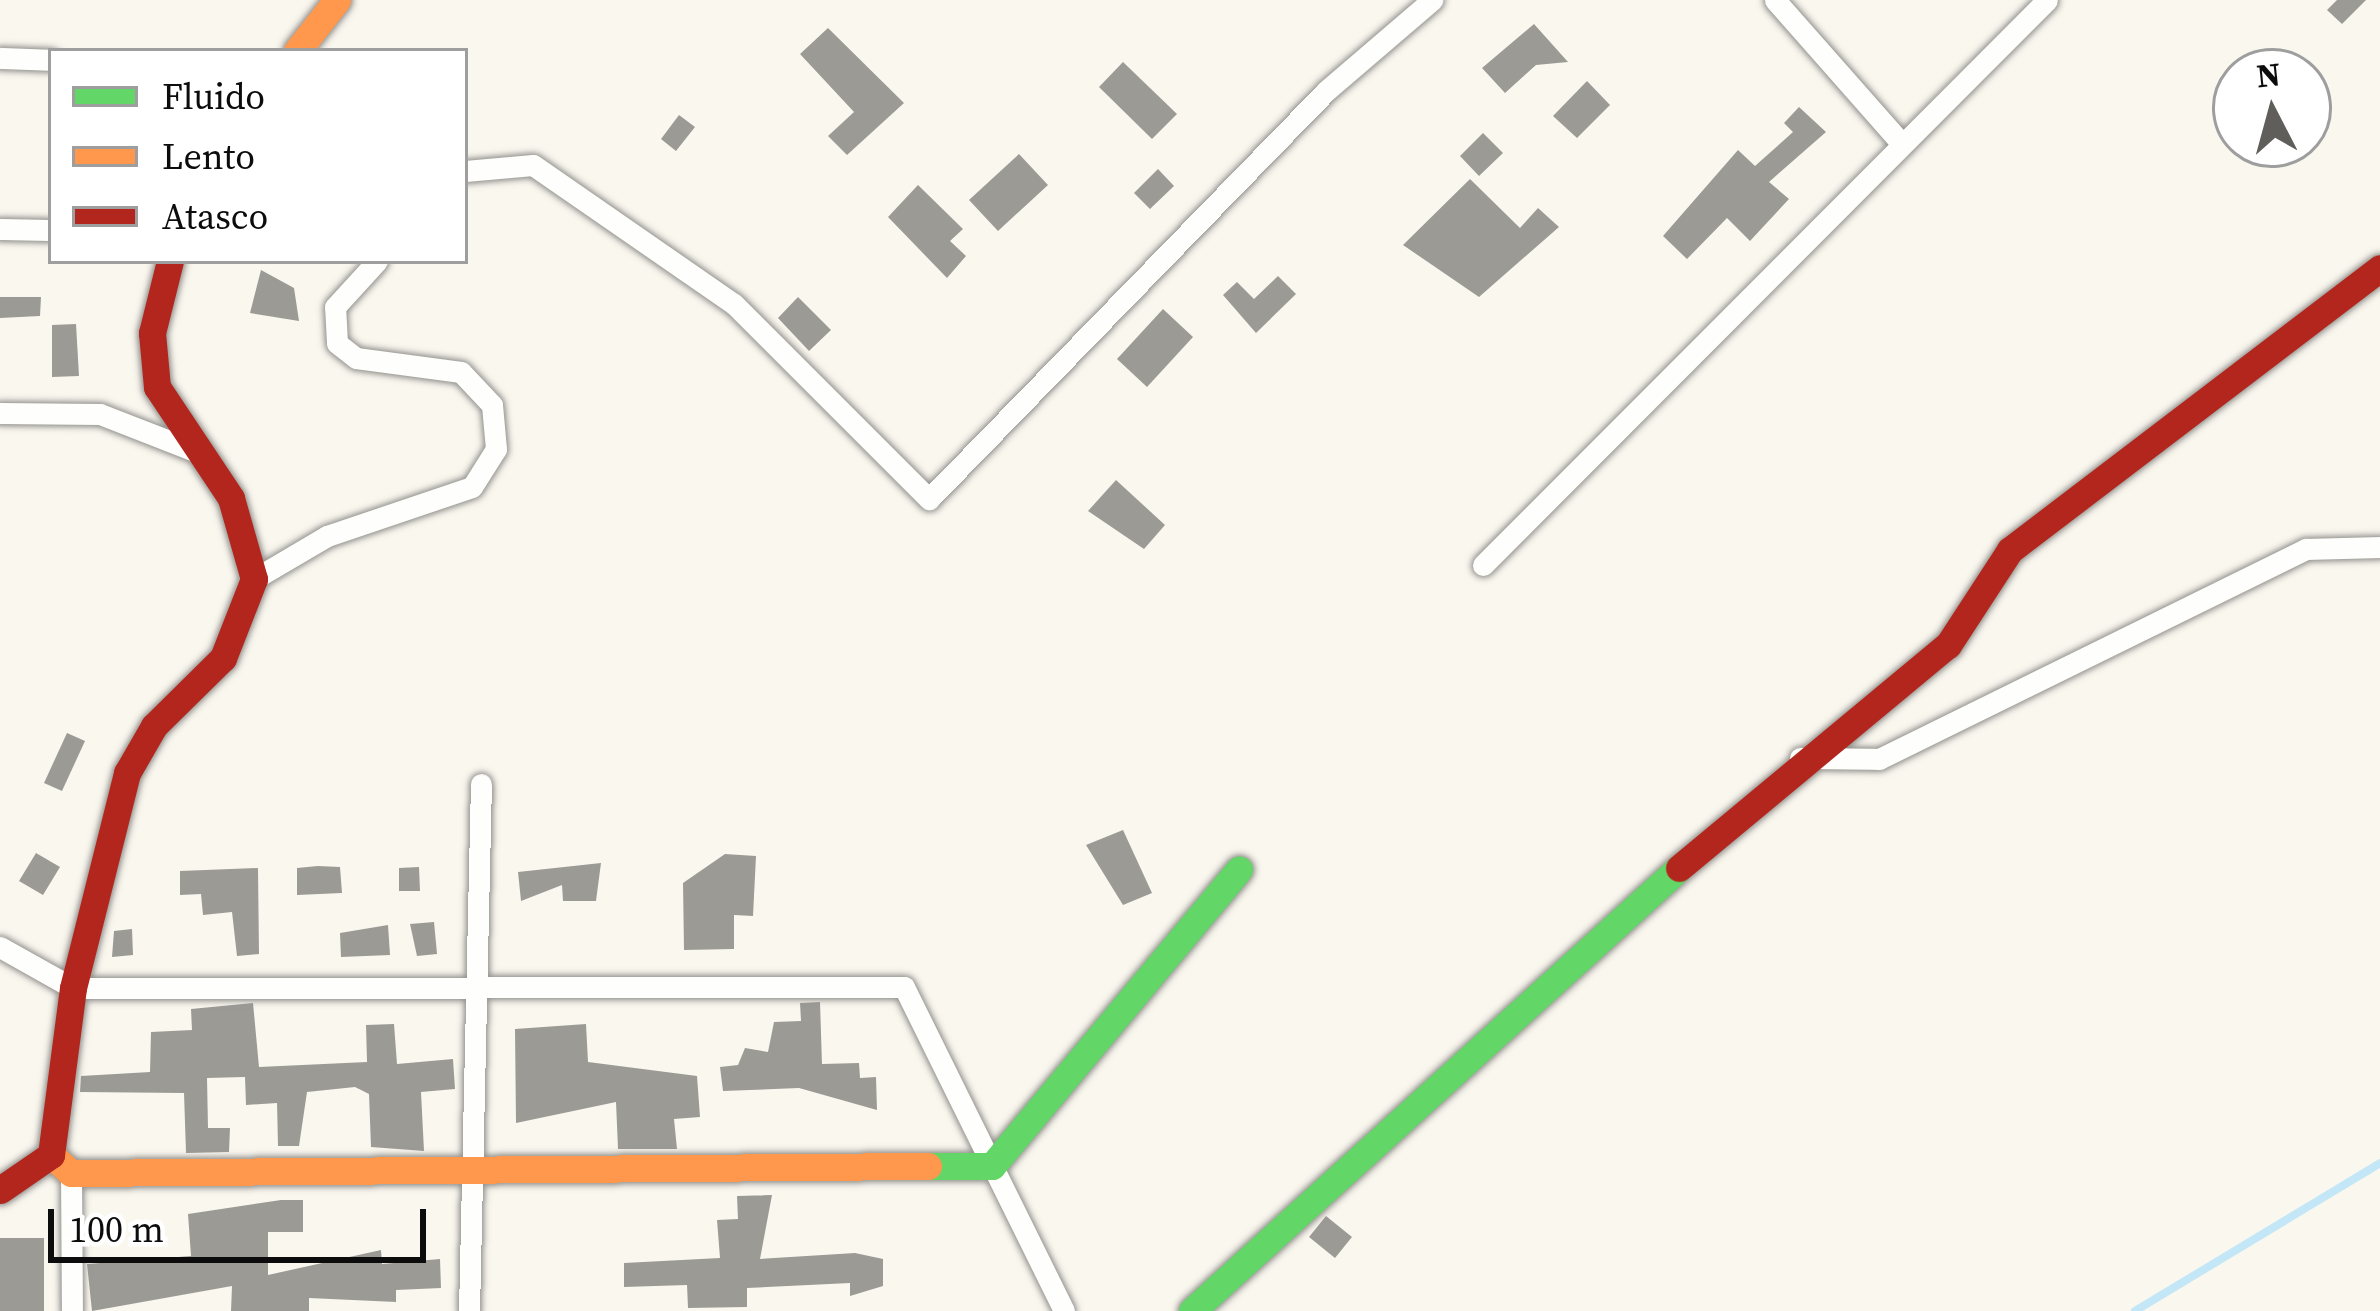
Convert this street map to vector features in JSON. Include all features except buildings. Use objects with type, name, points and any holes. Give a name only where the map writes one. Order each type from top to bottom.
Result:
[{"type":"street","points":[[299,48],[338,0]]},
{"type":"street","points":[[468,171],[532,165],[734,304],[929,500],[1326,91],[1432,0]]},
{"type":"street","points":[[1775,0],[1902,144]]},
{"type":"street","points":[[1483,565],[2047,0]]},
{"type":"street","points":[[0,58],[48,60]]},
{"type":"street","points":[[0,229],[48,230]]},
{"type":"street","points":[[71,1311],[61,1164],[73,988],[127,773],[154,725],[223,658],[254,579],[249,536],[151,360],[169,264]]},
{"type":"street","points":[[254,579],[327,536],[472,487],[496,449],[492,405],[460,372],[356,358],[337,343],[335,307],[374,264]]},
{"type":"street","points":[[1192,1311],[1800,758],[1948,645],[2010,550],[2380,268]]},
{"type":"street","points":[[0,412],[100,414],[200,454]]},
{"type":"street","points":[[1800,758],[1879,759],[2306,549],[2380,547]]},
{"type":"street","points":[[469,1311],[467,1174],[481,784]]},
{"type":"street","points":[[0,1190],[61,1164],[467,1174],[992,1166],[1239,871]]},
{"type":"street","points":[[0,946],[73,988],[904,987],[1064,1311]]},
{"type":"waterway","points":[[2135,1311],[2380,1163]]},
{"type":"traffic: fast","points":[[1192,1311],[1679,868]]},
{"type":"traffic: fast","points":[[928,1166],[992,1166],[1239,870]]},
{"type":"traffic: slow","points":[[299,48],[337,0]]},
{"type":"traffic: slow","points":[[51,1155],[71,1173],[928,1166]]},
{"type":"traffic: jam","points":[[0,1190],[51,1155],[73,988],[127,773],[154,726],[223,658],[254,579],[231,498],[157,387],[152,333],[169,264]]},
{"type":"traffic: jam","points":[[1679,868],[1948,645],[2010,550],[2380,268]]}]
